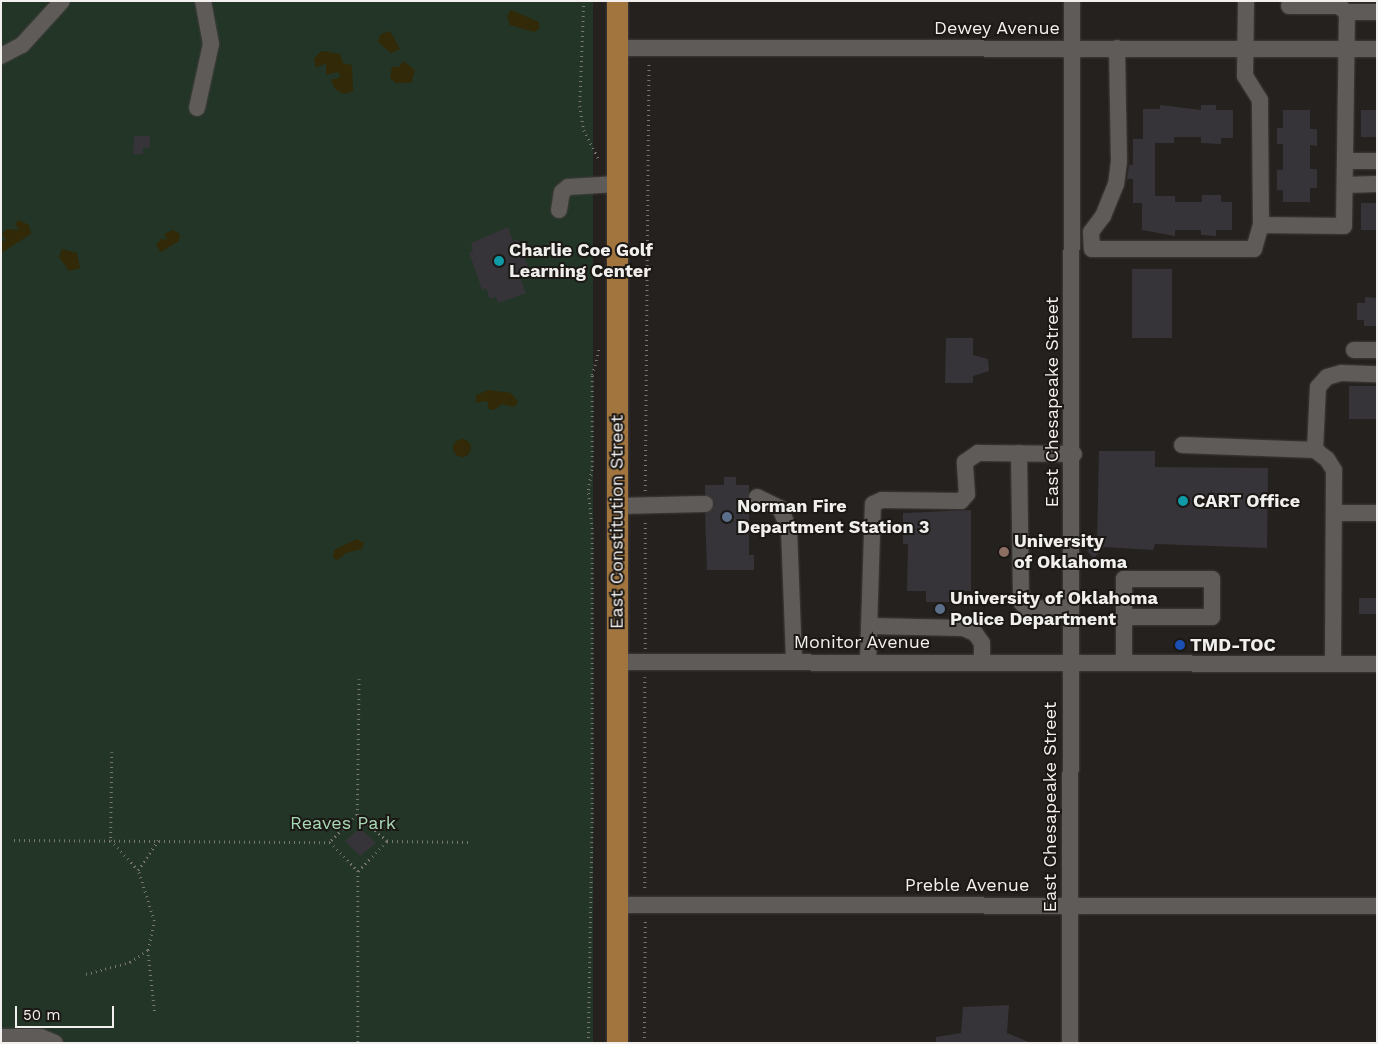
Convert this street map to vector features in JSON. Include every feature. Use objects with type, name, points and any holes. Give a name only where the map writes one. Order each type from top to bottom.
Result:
[{"type":"main road","name":"East Constitution Street","points":[[617,1],[618,48],[610,184],[617,506],[617,1043]]},
{"type":"street","points":[[1,56],[22,45],[62,1]]},
{"type":"street","points":[[197,108],[211,44],[203,1]]},
{"type":"street","name":"East Chesapeake Street","points":[[1070,1043],[1070,609],[1074,454],[1072,1]]},
{"type":"street","points":[[1116,48],[1120,83],[1116,184],[1103,216],[1091,232],[1092,249],[1254,249],[1261,225],[1260,100],[1245,76],[1246,1]]},
{"type":"street","points":[[1289,6],[1347,6],[1377,12]]},
{"type":"street","points":[[1261,225],[1344,226],[1348,49],[1347,6]]},
{"type":"street","name":"Dewey Avenue","points":[[618,48],[1377,49]]},
{"type":"street","points":[[1345,161],[1377,161]]},
{"type":"street","points":[[559,210],[562,192],[568,187],[610,184]]},
{"type":"street","points":[[1345,185],[1377,184]]},
{"type":"street","points":[[1073,242],[1091,242]]},
{"type":"street","points":[[1354,350],[1377,350]]},
{"type":"street","points":[[1315,450],[1318,387],[1327,377],[1341,373],[1377,374]]},
{"type":"street","points":[[1182,445],[1315,450],[1334,470],[1333,664]]},
{"type":"street","points":[[868,662],[870,508],[873,504],[882,500],[961,501],[967,494],[965,462],[969,457],[978,453],[1074,454]]},
{"type":"street","points":[[1019,453],[1021,602],[1026,608],[1070,609]]},
{"type":"street","points":[[757,496],[780,508],[789,529],[794,662]]},
{"type":"street","points":[[617,506],[705,504]]},
{"type":"street","points":[[1334,513],[1377,513]]},
{"type":"street","points":[[1124,618],[1212,618],[1212,579],[1124,579],[1124,618],[1124,662]]},
{"type":"street","points":[[869,626],[963,628],[975,633],[982,643],[982,661]]},
{"type":"street","name":"Monitor Avenue","points":[[617,662],[982,661],[1377,664]]},
{"type":"street","name":"Preble Avenue","points":[[616,905],[1377,906]]},
{"type":"street","points":[[1,1037],[40,1037],[55,1043]]},
{"type":"path","points":[[584,1],[580,106],[584,130],[610,184]]},
{"type":"path","points":[[644,1043],[648,48]]},
{"type":"path","points":[[588,1043],[592,819],[592,529],[588,490],[592,467],[592,375],[600,339]]},
{"type":"path","points":[[330,842],[357,815],[359,679]]},
{"type":"path","points":[[112,752],[111,840],[138,870],[151,900],[154,921],[148,950],[155,1013]]},
{"type":"path","points":[[357,815],[387,841],[472,842]]},
{"type":"path","points":[[14,840],[330,842],[358,871],[358,1043]]},
{"type":"path","points":[[138,870],[158,840]]},
{"type":"path","points":[[358,871],[387,841]]},
{"type":"path","points":[[86,974],[130,962],[148,950]]},
{"type":"green space","name":"Reaves Park","points":[[1,1],[593,1],[593,1043],[1,1043]]},
{"type":"sand","points":[[511,10],[539,22],[539,29],[534,32],[510,25],[507,16]]},
{"type":"sand","points":[[390,31],[400,49],[391,53],[378,42],[381,34]]},
{"type":"sand","points":[[321,51],[340,54],[343,63],[352,65],[353,91],[344,94],[335,89],[331,80],[341,77],[338,72],[326,75],[326,63],[316,68],[314,59]]},
{"type":"sand","points":[[403,61],[415,70],[411,83],[396,83],[390,78],[392,67],[399,67]]},
{"type":"sand","points":[[18,220],[29,225],[31,234],[1,253],[1,242],[6,240],[2,234],[7,229],[20,230],[15,225]]},
{"type":"sand","points":[[173,230],[180,234],[179,241],[161,252],[156,245],[161,239],[167,240],[164,234]]},
{"type":"sand","points":[[62,249],[77,253],[80,268],[69,271],[59,257]]},
{"type":"sand","points":[[488,390],[511,393],[518,402],[514,407],[502,404],[494,410],[489,409],[487,401],[476,403],[476,395]]},
{"type":"sand","points":[[462,439],[468,442],[471,448],[468,454],[462,457],[456,454],[453,448],[456,442]]},
{"type":"sand","points":[[357,539],[364,543],[362,549],[346,553],[338,560],[333,558],[334,550]]},
{"type":"building","points":[[1160,105],[1201,110],[1201,105],[1216,105],[1216,110],[1233,110],[1233,138],[1221,138],[1221,144],[1201,143],[1201,137],[1174,137],[1174,143],[1155,143],[1155,196],[1175,196],[1175,202],[1202,202],[1202,195],[1221,195],[1221,202],[1232,202],[1232,230],[1216,230],[1216,236],[1201,235],[1201,230],[1175,230],[1175,236],[1142,230],[1142,203],[1133,203],[1133,179],[1127,179],[1129,165],[1133,165],[1133,139],[1143,139],[1143,109],[1160,109]]},
{"type":"building","points":[[1283,110],[1310,110],[1310,129],[1317,129],[1317,146],[1310,145],[1310,169],[1317,169],[1317,188],[1310,188],[1310,202],[1283,202],[1283,190],[1277,190],[1277,170],[1283,170],[1283,144],[1277,144],[1277,128],[1283,128]]},
{"type":"building","points":[[1361,110],[1377,110],[1377,137],[1361,137]]},
{"type":"building","points":[[134,136],[150,136],[150,148],[143,148],[143,154],[133,154]]},
{"type":"building","points":[[1361,203],[1377,203],[1377,230],[1361,230]]},
{"type":"building","name":"Charlie Coe Golf Learning Center","points":[[508,227],[513,241],[518,239],[530,273],[520,277],[526,293],[498,303],[496,297],[490,299],[486,288],[482,290],[469,252],[473,251],[471,243]]},
{"type":"building","points":[[1132,269],[1172,269],[1172,338],[1132,338]]},
{"type":"building","points":[[1365,297],[1377,298],[1377,326],[1364,326],[1364,320],[1357,320],[1357,303],[1365,303]]},
{"type":"building","points":[[946,338],[973,338],[973,355],[988,359],[989,371],[973,376],[973,383],[945,383]]},
{"type":"building","points":[[1349,386],[1377,386],[1377,419],[1349,419]]},
{"type":"building","name":"CART Office","points":[[1099,451],[1155,451],[1155,467],[1268,468],[1267,548],[1155,544],[1153,550],[1104,547],[1094,558],[1087,551],[1097,541]]},
{"type":"building","name":"Norman Fire Department Station 3","points":[[724,477],[736,477],[736,485],[749,485],[749,555],[754,555],[754,570],[707,570],[705,514],[715,504],[705,494],[705,485],[724,485]]},
{"type":"building","name":"University of Oklahoma Police Department","points":[[971,510],[971,591],[952,591],[952,602],[926,602],[926,591],[907,591],[908,544],[903,544],[903,513]]},
{"type":"building","points":[[1359,598],[1377,598],[1377,614],[1359,614]]},
{"type":"building","points":[[360,828],[376,843],[360,856],[345,841]]},
{"type":"building","points":[[1009,1005],[1007,1033],[1031,1043],[936,1043],[936,1037],[961,1033],[963,1007]]},
{"type":"place","name":"Charlie Coe Golf Learning Center","points":[[499,261]]},
{"type":"place","name":"CART Office","points":[[1183,501]]},
{"type":"place","name":"Norman Fire Department Station 3","points":[[727,517]]},
{"type":"place","name":"University of Oklahoma","points":[[1004,552]]},
{"type":"place","name":"University of Oklahoma Police Department","points":[[940,609]]},
{"type":"place","name":"TMD-TOC","points":[[1180,645]]}]
